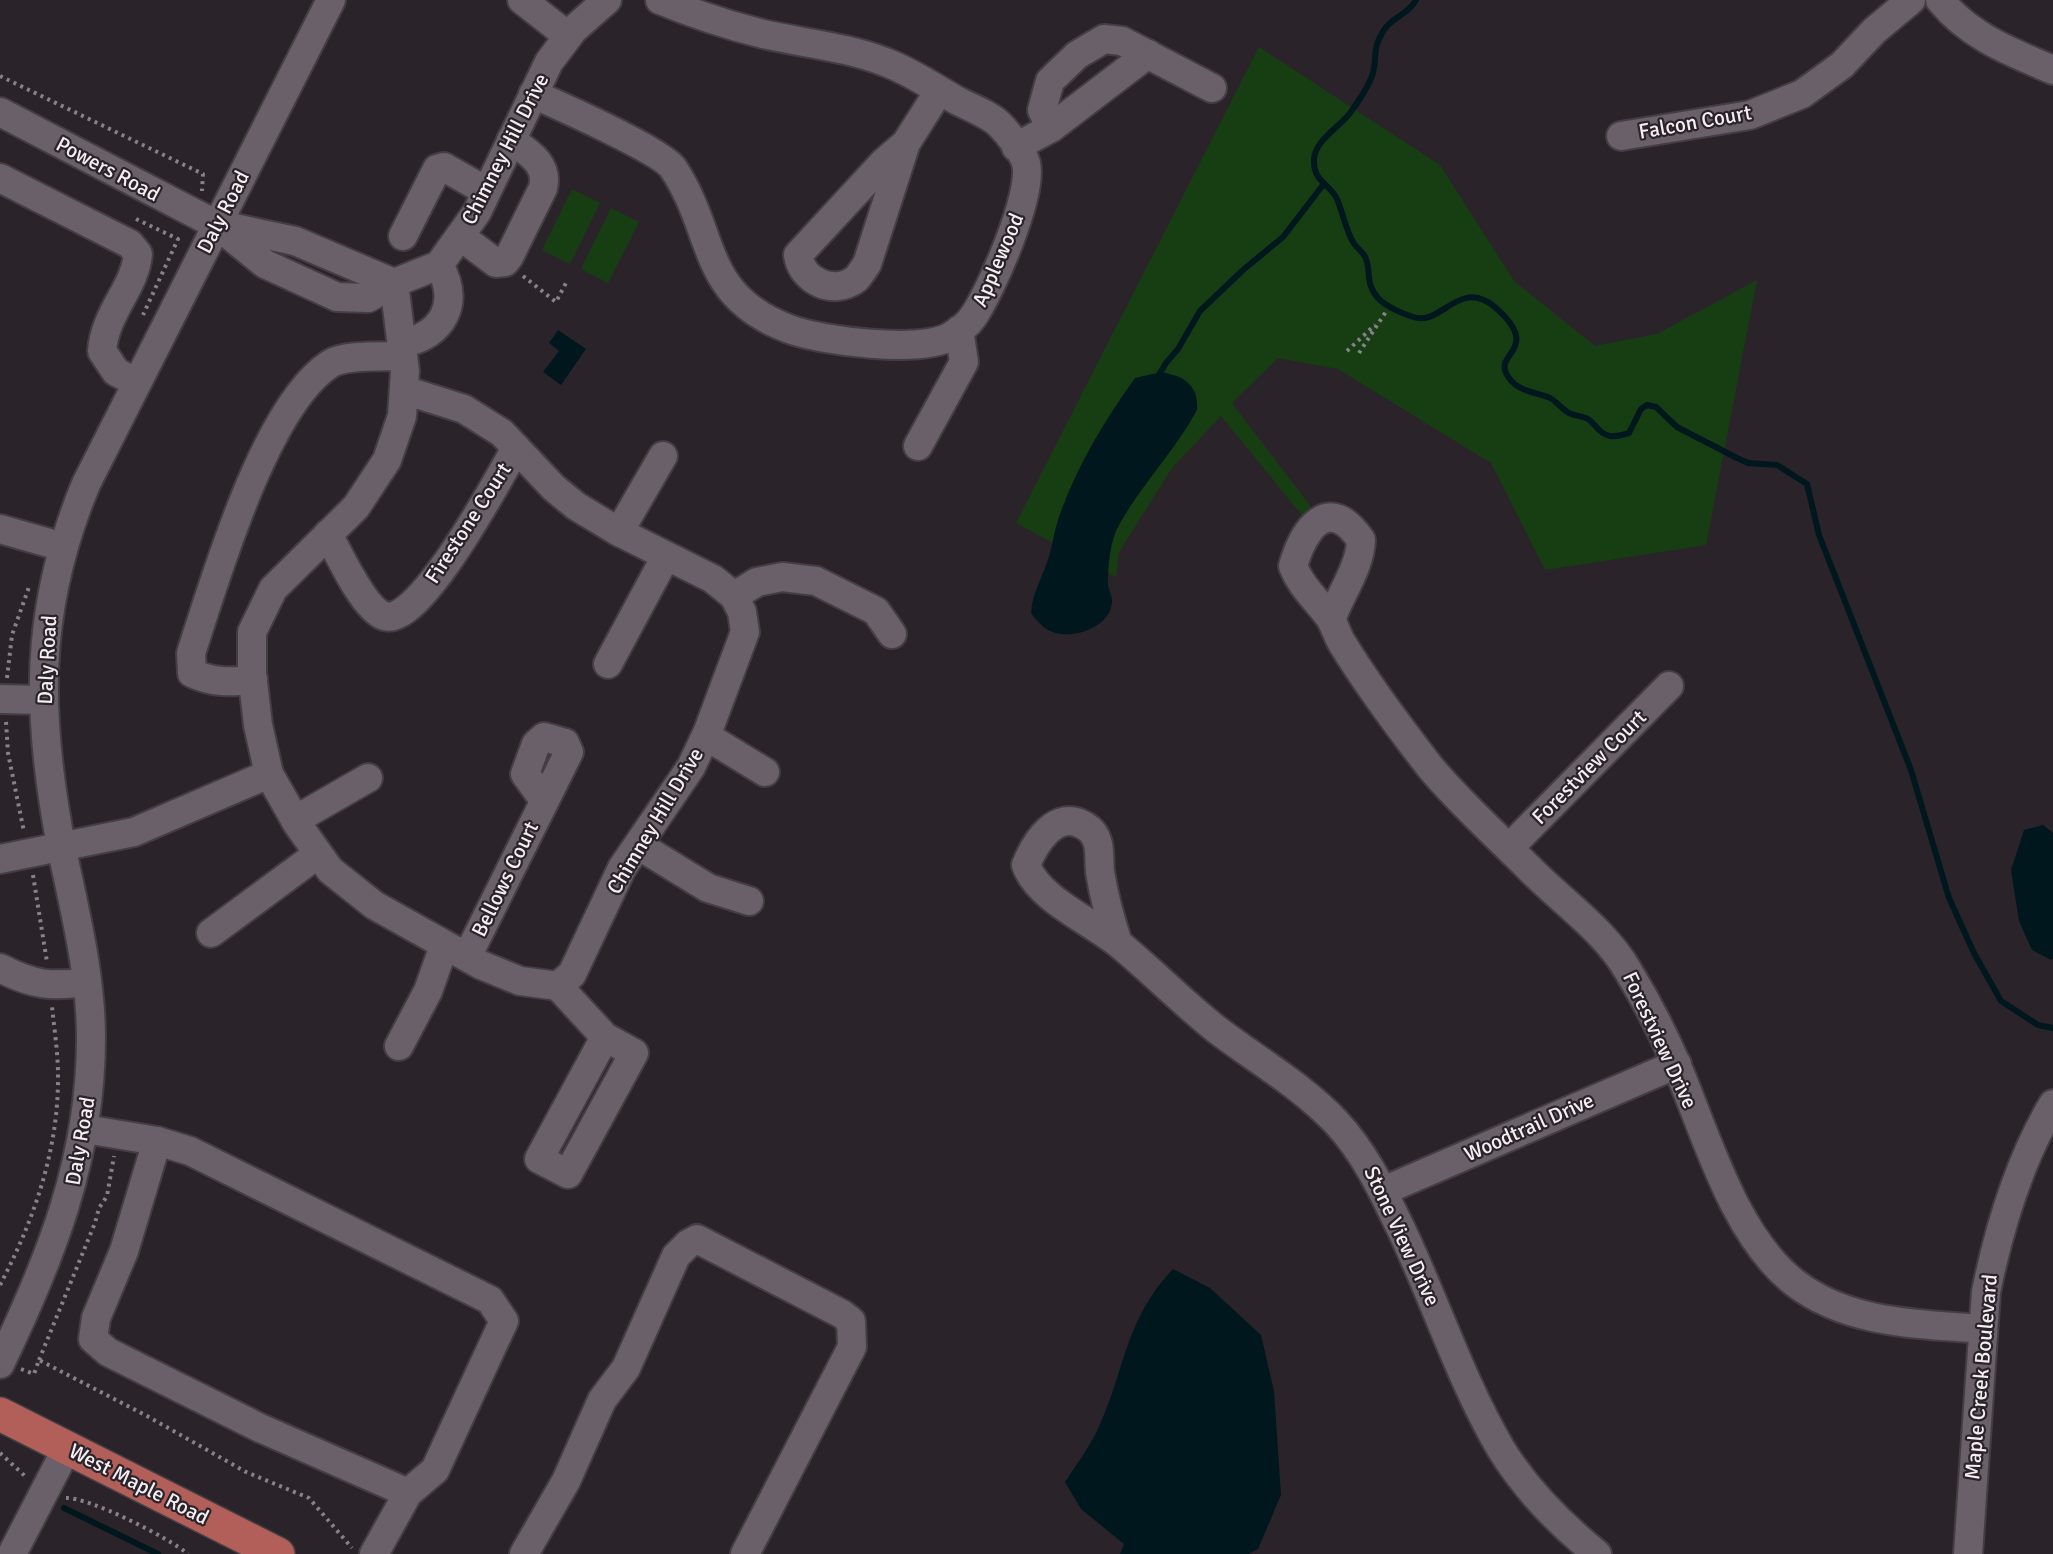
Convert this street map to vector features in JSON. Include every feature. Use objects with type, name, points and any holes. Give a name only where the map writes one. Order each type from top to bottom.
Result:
[{"type":"main road","name":"West Maple Road","points":[[0,1414],[278,1554]]},
{"type":"street","name":"Daly Road","points":[[0,1364],[42,1273],[70,1194],[85,1129],[90,1079],[91,1036],[87,982],[45,744],[43,700],[45,634],[63,547],[86,484],[331,0]]},
{"type":"street","points":[[522,0],[568,36]]},
{"type":"street","name":"Chimney Hill Drive","points":[[439,265],[477,212],[549,62],[568,36],[606,0]]},
{"type":"street","name":"Applewood","points":[[533,94],[630,141],[672,166],[695,212],[718,274],[735,296],[756,313],[787,328],[823,339],[869,344],[919,343],[949,338],[972,319],[996,272],[1015,227],[1025,190],[1026,162],[1000,124],[886,62],[704,18],[660,0]]},
{"type":"street","name":"Falcon Court","points":[[1621,136],[1750,115],[1802,94],[1842,65],[1874,31],[1911,0]]},
{"type":"street","points":[[1940,0],[1959,22],[1977,34],[2053,70]]},
{"type":"street","points":[[1051,128],[1042,110],[1050,81],[1077,55],[1104,39],[1122,41],[1212,88]]},
{"type":"street","points":[[1016,147],[1051,128],[1149,54]]},
{"type":"street","points":[[906,143],[876,171],[798,255],[800,268],[811,278],[823,285],[841,286],[856,279],[867,264],[906,143],[939,91]]},
{"type":"street","name":"Powers Road","points":[[0,112],[217,225]]},
{"type":"street","points":[[460,236],[496,263],[505,262],[539,197],[545,177],[536,160],[511,140]]},
{"type":"street","points":[[403,236],[437,169],[444,167],[486,191]]},
{"type":"street","points":[[0,178],[130,244],[138,254],[137,266],[108,320],[102,351],[116,372],[136,382]]},
{"type":"street","points":[[217,225],[295,241],[394,283]]},
{"type":"street","points":[[217,225],[265,264],[337,297],[368,298],[394,283],[439,265],[448,281],[446,311],[440,323],[426,336],[402,350],[331,363],[315,377],[293,404],[248,487],[190,654],[192,673],[207,680],[253,680]]},
{"type":"street","points":[[322,291],[335,259]]},
{"type":"street","points":[[394,283],[405,372],[402,416],[387,460],[356,507],[273,589],[252,632],[253,680],[258,725],[269,774],[295,820],[330,870],[374,905],[455,952],[520,981],[558,986],[605,1037]]},
{"type":"street","points":[[918,446],[964,362],[959,330]]},
{"type":"street","points":[[404,390],[464,409],[502,432],[561,494],[619,532],[712,579],[734,596],[757,582],[782,577],[816,581],[876,611],[892,633]]},
{"type":"street","name":"Firestone Court","points":[[328,534],[375,610],[388,617],[395,616],[420,596],[455,551],[516,448]]},
{"type":"street","points":[[619,532],[663,456]]},
{"type":"street","points":[[0,529],[63,547]]},
{"type":"street","points":[[608,664],[666,556]]},
{"type":"street","name":"Chimney Hill Drive","points":[[558,986],[572,974],[622,868],[691,767],[706,736],[745,632],[742,612],[734,596]]},
{"type":"street","name":"Forestview Drive","points":[[1332,620],[1341,641],[1362,674],[1432,769],[1595,932],[1625,966],[1677,1064],[1704,1135],[1734,1203],[1760,1245],[1795,1283],[1838,1306],[1869,1317],[1983,1329]]},
{"type":"street","name":"Forestview Court","points":[[1509,848],[1669,686]]},
{"type":"street","points":[[0,699],[43,700]]},
{"type":"street","points":[[706,736],[765,772]]},
{"type":"street","points":[[0,859],[134,832],[269,774]]},
{"type":"street","points":[[295,820],[368,778]]},
{"type":"street","name":"Bellows Court","points":[[399,1046],[428,991],[455,952],[544,800]]},
{"type":"street","points":[[638,844],[708,888],[749,901]]},
{"type":"street","points":[[211,933],[318,854]]},
{"type":"street","name":"Stone View Drive","points":[[1118,944],[1216,1028],[1280,1075],[1335,1121],[1369,1162],[1427,1284],[1477,1404],[1502,1451],[1534,1494],[1566,1529],[1597,1554]]},
{"type":"street","points":[[0,968],[26,981],[51,986],[87,982]]},
{"type":"street","name":"Woodtrail Drive","points":[[1383,1191],[1677,1064]]},
{"type":"street","name":"Maple Creek Boulevard","points":[[1968,1554],[1986,1292],[1994,1250],[2015,1185],[2053,1104]]},
{"type":"street","points":[[85,1129],[122,1133],[190,1151],[490,1300],[504,1321],[435,1470],[408,1493],[374,1554]]},
{"type":"street","points":[[157,1141],[124,1251],[96,1318],[93,1339],[108,1352],[260,1428],[408,1493]]},
{"type":"street","points":[[525,1554],[566,1481],[602,1400],[626,1368],[676,1256],[697,1239],[851,1321],[852,1347],[745,1554]]},
{"type":"street","points":[[12,1554],[67,1448]]},
{"type":"path","points":[[0,76],[203,174]]},
{"type":"path","points":[[505,262],[556,302],[567,281]]},
{"type":"path","points":[[1359,353],[1387,310]]},
{"type":"path","points":[[1347,351],[1369,328],[1376,325]]},
{"type":"path","points":[[28,1371],[34,1374],[99,1208],[107,1196],[115,1148],[122,1133]]},
{"type":"path","points":[[39,1360],[147,1416],[246,1472],[309,1498],[360,1554]]},
{"type":"path","points":[[0,1453],[34,1486]]},
{"type":"path","points":[[62,1498],[75,1498],[121,1517],[188,1554]]},
{"type":"green space","points":[[1259,47],[1440,165],[1514,281],[1595,346],[1657,334],[1757,280],[1706,545],[1545,570],[1491,463],[1338,369],[1278,358],[1232,403],[1314,511],[1305,519],[1221,416],[1172,468],[1119,552],[1116,577],[1016,523]]},
{"type":"green space","points":[[572,189],[600,203],[570,264],[542,250]]},
{"type":"green space","points":[[611,208],[639,222],[608,283],[581,269]]},
{"type":"water","points":[[558,330],[586,349],[561,385],[543,372],[559,351],[549,343]]},
{"type":"water","points":[[1161,372],[1183,379],[1193,388],[1197,410],[1179,440],[1137,496],[1116,531],[1109,561],[1108,583],[1112,601],[1104,620],[1086,631],[1073,634],[1060,634],[1049,630],[1031,613],[1032,606],[1048,560],[1056,526],[1073,482],[1091,446],[1135,378]]},
{"type":"water","points":[[2043,825],[2053,833],[2053,958],[2051,960],[2032,950],[2019,921],[2011,870],[2024,830]]},
{"type":"water","points":[[1173,1269],[1210,1288],[1261,1335],[1274,1391],[1281,1495],[1258,1549],[1248,1554],[1120,1554],[1124,1544],[1081,1509],[1065,1482],[1097,1431],[1127,1347],[1144,1308]]},
{"type":"waterway","points":[[1416,0],[1384,30],[1376,48],[1373,73],[1366,88],[1350,113],[1322,141],[1315,154],[1315,169],[1319,179],[1337,199],[1350,237],[1365,257],[1374,293],[1381,301],[1394,309],[1413,317],[1423,318],[1461,299],[1472,297],[1483,300],[1496,308],[1509,321],[1515,332],[1514,348],[1505,366],[1506,373],[1519,387],[1551,398],[1566,411],[1586,418],[1601,432],[1610,436],[1629,433],[1641,409],[1647,405],[1656,407],[1677,427],[1737,458],[1748,463],[1777,465],[1807,484],[1819,535],[1911,770],[1949,898],[1974,953],[2001,1001],[2038,1025],[2053,1028]]},
{"type":"waterway","points":[[1157,378],[1178,349],[1200,311],[1243,270],[1283,237],[1323,185]]},
{"type":"waterway","points":[[64,1508],[158,1554]]}]
